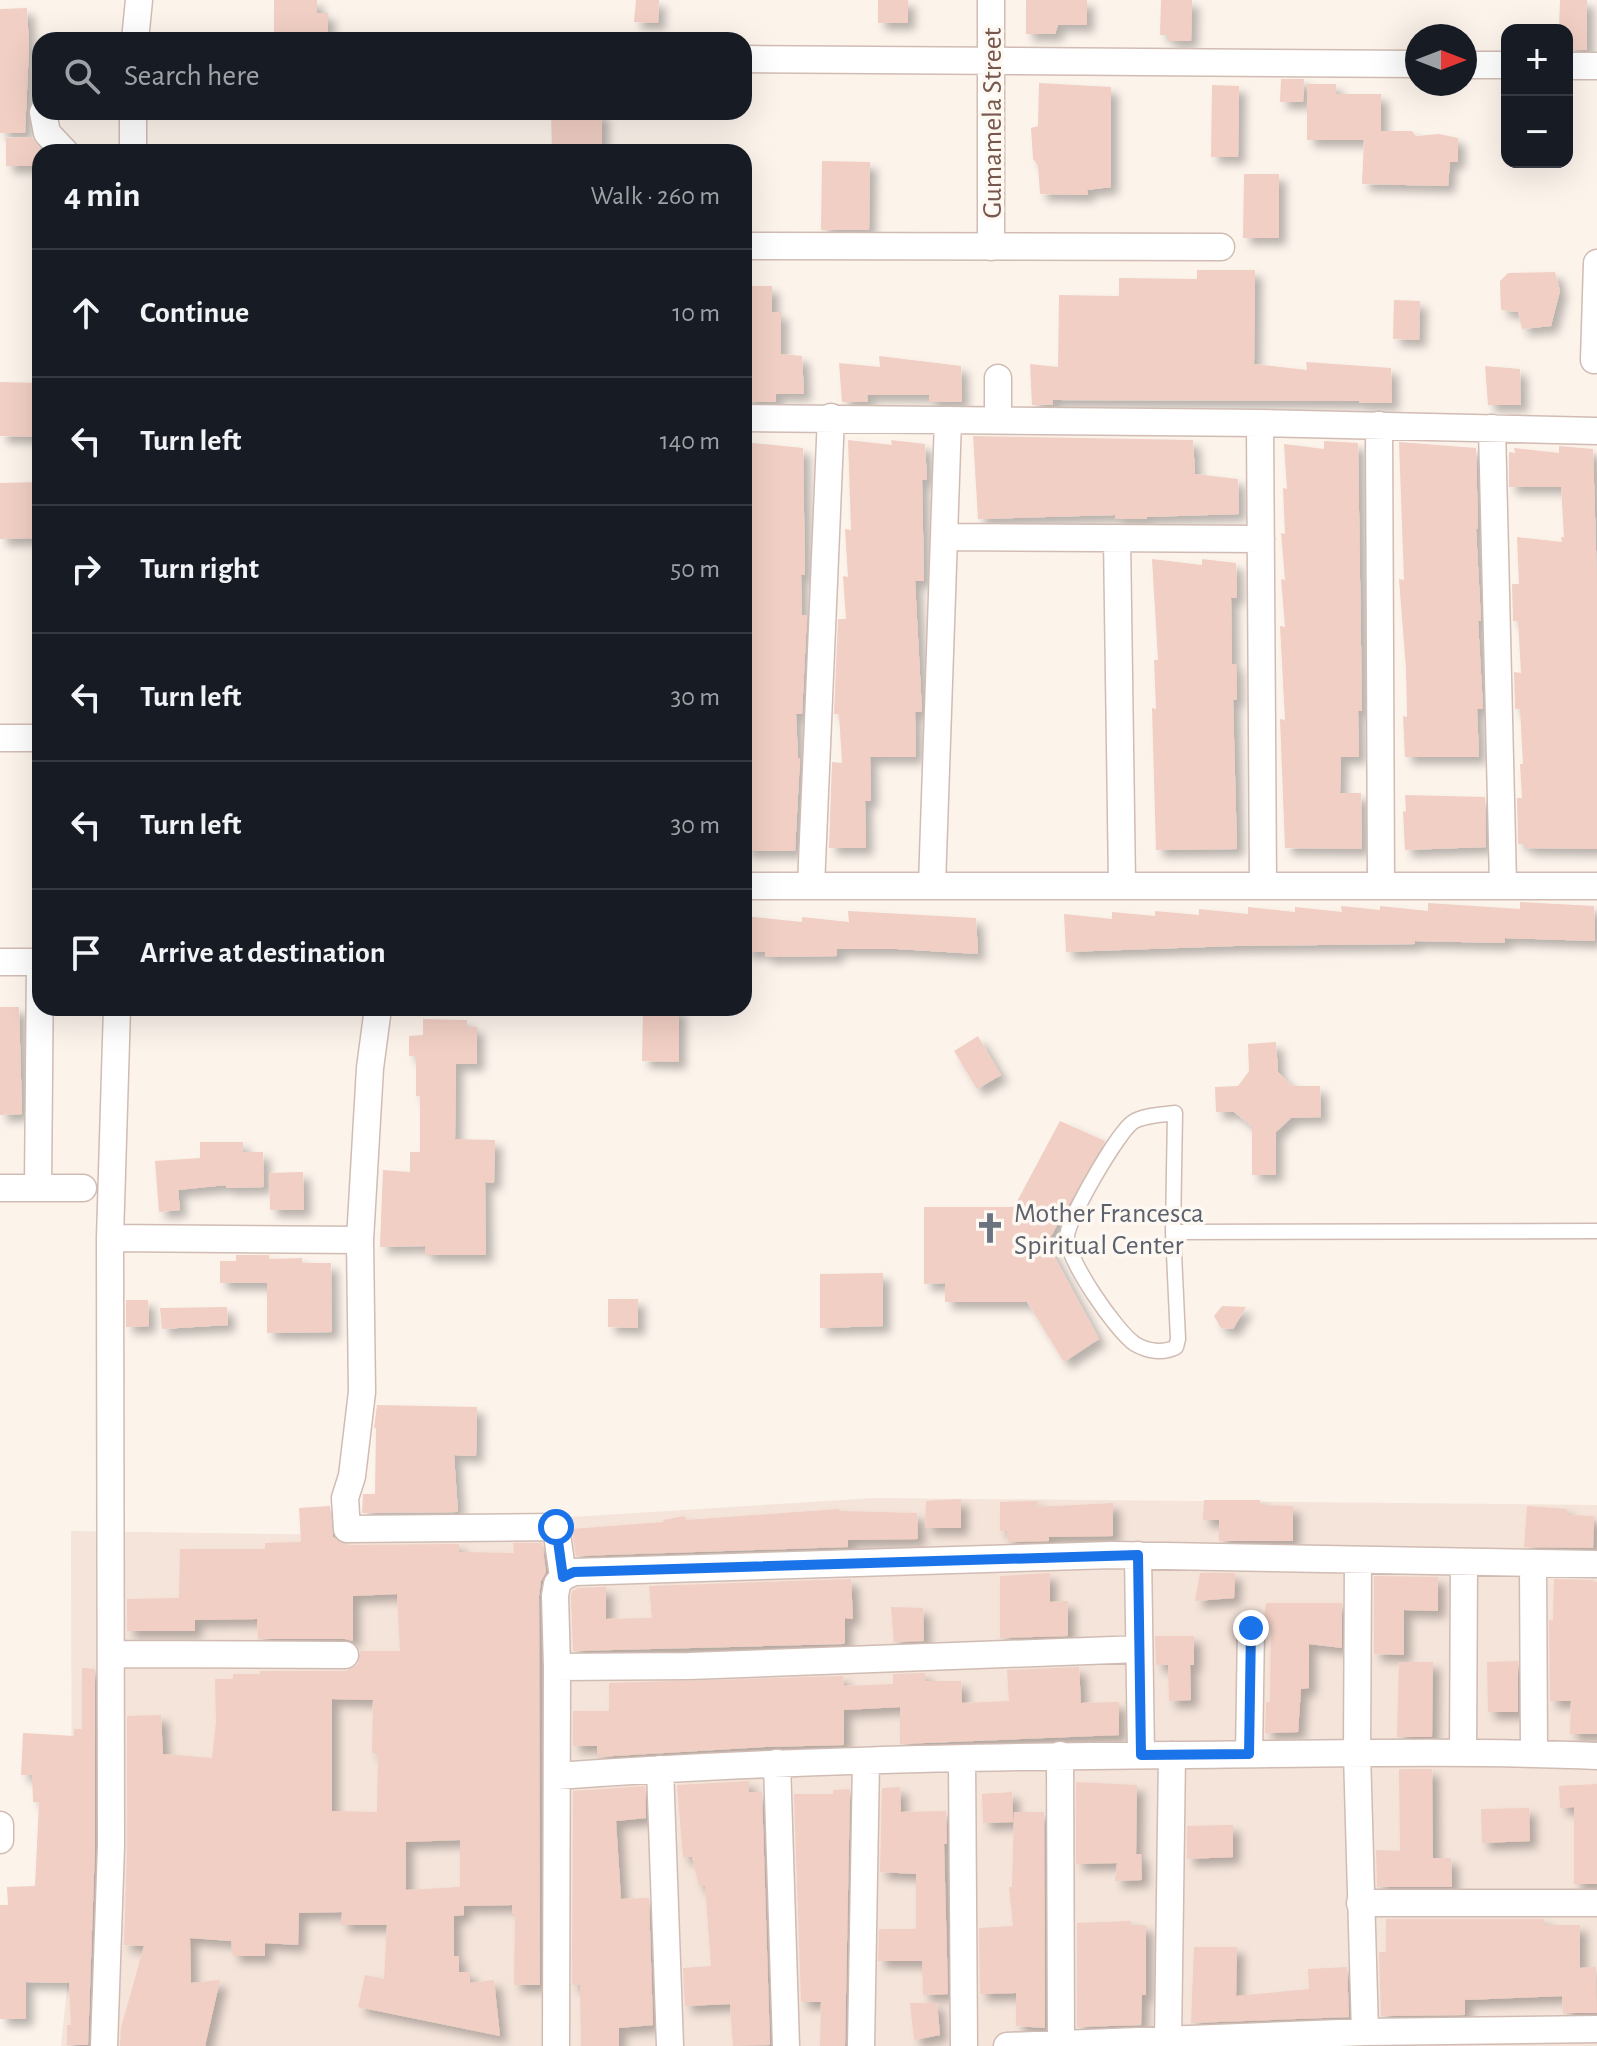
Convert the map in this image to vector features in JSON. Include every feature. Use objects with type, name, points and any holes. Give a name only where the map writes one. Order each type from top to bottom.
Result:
[{"type":"street","points":[[136,32],[139,0]]},
{"type":"street","name":"Gumamela Street","points":[[991,0],[991,247]]},
{"type":"street","points":[[752,59],[1405,64]]},
{"type":"street","points":[[1477,65],[1501,65]]},
{"type":"street","points":[[1573,66],[1597,66]]},
{"type":"street","points":[[45,120],[47,133],[57,144]]},
{"type":"street","points":[[133,120],[133,144]]},
{"type":"street","points":[[752,246],[1221,247]]},
{"type":"street","points":[[1594,360],[1597,263]]},
{"type":"street","points":[[998,378],[998,419]]},
{"type":"street","points":[[811,886],[831,417]]},
{"type":"street","points":[[752,418],[1260,423],[1597,431]]},
{"type":"street","points":[[932,885],[948,420]]},
{"type":"street","points":[[1260,423],[1263,885]]},
{"type":"street","points":[[1379,425],[1381,885]]},
{"type":"street","points":[[1492,428],[1503,884]]},
{"type":"street","points":[[946,537],[1261,539]]},
{"type":"street","points":[[1117,538],[1122,884]]},
{"type":"street","points":[[0,738],[32,738]]},
{"type":"street","points":[[752,886],[1597,886]]},
{"type":"street","points":[[0,962],[32,962]]},
{"type":"street","points":[[38,1188],[40,1016]]},
{"type":"street","points":[[104,2046],[111,1846],[110,1238],[117,1016]]},
{"type":"street","points":[[377,1016],[370,1068],[360,1240],[362,1392],[352,1476],[345,1498],[347,1529],[556,1527],[563,1577]]},
{"type":"street","points":[[0,1188],[83,1188]]},
{"type":"street","points":[[110,1238],[360,1240]]},
{"type":"street","points":[[1138,1555],[1141,1755]]},
{"type":"street","points":[[556,2046],[555,1596],[557,1584],[563,1577],[574,1572],[1138,1555],[1597,1564]]},
{"type":"street","points":[[1358,1560],[1357,1753],[1365,2032]]},
{"type":"street","points":[[1463,1753],[1464,1562]]},
{"type":"street","points":[[1533,1563],[1534,1753]]},
{"type":"street","points":[[1249,1754],[1251,1628]]},
{"type":"street","points":[[557,1667],[689,1666],[1139,1649]]},
{"type":"street","points":[[111,1654],[345,1655]]},
{"type":"street","points":[[557,1776],[777,1763],[1060,1755],[1534,1753],[1597,1756]]},
{"type":"street","points":[[1060,1755],[1061,2044]]},
{"type":"street","points":[[1168,2040],[1172,1755]]},
{"type":"street","points":[[962,1759],[964,2046]]},
{"type":"street","points":[[861,2046],[866,1761]]},
{"type":"street","points":[[777,1763],[786,2046]]},
{"type":"street","points":[[660,1769],[670,2046]]},
{"type":"street","points":[[0,1825],[0,1840]]},
{"type":"street","points":[[1360,1903],[1597,1903]]},
{"type":"street","points":[[1007,2046],[1365,2032],[1597,2029]]},
{"type":"lane","points":[[1175,1113],[1173,1232],[1178,1339],[1176,1347],[1169,1351],[1155,1351],[1138,1345],[1125,1335],[1070,1253],[1066,1234],[1076,1209],[1117,1141],[1133,1122],[1175,1113]]},
{"type":"lane","points":[[1173,1232],[1597,1231]]},
{"type":"shaded area","points":[[875,1498],[1597,1505],[1597,2046],[61,2046],[72,1939],[71,1531],[349,1535],[381,1529]]},
{"type":"building","points":[[274,0],[317,0],[317,13],[328,13],[328,32],[274,32]]},
{"type":"building","points":[[636,0],[659,0],[658,23],[634,22]]},
{"type":"building","points":[[878,0],[908,0],[908,23],[878,23]]},
{"type":"building","points":[[1026,0],[1087,0],[1087,25],[1058,25],[1055,34],[1026,34]]},
{"type":"building","points":[[1161,0],[1192,0],[1191,41],[1168,41],[1168,35],[1160,35]]},
{"type":"building","points":[[1560,0],[1587,0],[1587,50],[1573,50],[1573,24],[1559,24]]},
{"type":"building","points":[[27,8],[29,48],[25,133],[0,133],[0,9]]},
{"type":"building","points":[[1281,79],[1304,79],[1303,102],[1280,102]]},
{"type":"building","points":[[1039,83],[1111,87],[1111,187],[1087,190],[1088,195],[1040,194],[1031,128],[1038,126]]},
{"type":"building","points":[[1307,84],[1336,84],[1336,94],[1381,94],[1381,131],[1412,131],[1416,136],[1439,134],[1458,138],[1458,162],[1450,162],[1448,186],[1362,184],[1364,140],[1307,140]]},
{"type":"building","points":[[1212,85],[1239,86],[1238,157],[1211,157]]},
{"type":"building","points":[[551,120],[602,120],[602,144],[552,144]]},
{"type":"building","points":[[32,137],[37,144],[32,144],[32,166],[6,166],[6,138]]},
{"type":"building","points":[[822,161],[870,162],[869,230],[821,230]]},
{"type":"building","points":[[1244,174],[1279,174],[1279,238],[1243,238]]},
{"type":"building","points":[[1197,270],[1255,270],[1254,364],[1307,370],[1306,362],[1391,368],[1392,403],[1053,400],[1053,405],[1032,405],[1030,364],[1058,367],[1059,295],[1119,296],[1119,278],[1197,279]]},
{"type":"building","points":[[1555,272],[1560,291],[1551,326],[1522,329],[1518,312],[1501,310],[1500,281],[1508,273]]},
{"type":"building","points":[[752,286],[772,286],[772,312],[781,312],[781,354],[802,356],[804,394],[776,394],[776,402],[752,402]]},
{"type":"building","points":[[1394,300],[1420,301],[1419,340],[1393,339]]},
{"type":"building","points":[[879,356],[961,366],[962,402],[929,402],[929,395],[867,395],[868,402],[842,402],[839,363],[880,367]]},
{"type":"building","points":[[1485,366],[1520,369],[1521,405],[1488,405]]},
{"type":"building","points":[[0,382],[32,383],[32,437],[0,436]]},
{"type":"building","points":[[973,436],[1193,440],[1195,474],[1238,479],[1239,514],[1147,519],[1115,519],[1115,515],[978,519]]},
{"type":"building","points":[[848,440],[892,445],[891,440],[925,444],[927,480],[922,480],[924,581],[915,581],[922,712],[915,712],[916,757],[870,757],[871,801],[865,801],[866,848],[829,848],[832,762],[842,763],[839,714],[834,714],[838,619],[846,619],[843,576],[848,577],[845,529],[851,530]]},
{"type":"building","points":[[1324,441],[1358,443],[1362,711],[1358,711],[1359,757],[1341,757],[1340,793],[1361,793],[1362,849],[1285,848],[1280,719],[1285,720],[1280,626],[1285,627],[1281,579],[1285,580],[1281,533],[1285,534],[1283,488],[1287,489],[1284,444],[1324,449]]},
{"type":"building","points":[[1399,442],[1476,448],[1481,621],[1478,621],[1483,709],[1477,709],[1479,757],[1405,757],[1403,716],[1407,717],[1399,579],[1404,580]]},
{"type":"building","points":[[752,443],[803,448],[805,575],[801,575],[802,615],[807,615],[802,714],[796,714],[800,758],[795,851],[752,851]]},
{"type":"building","points":[[1559,446],[1593,449],[1597,583],[1597,849],[1526,848],[1526,844],[1518,844],[1517,798],[1522,798],[1520,764],[1523,764],[1520,709],[1515,709],[1514,672],[1521,673],[1518,621],[1513,621],[1512,584],[1519,584],[1517,537],[1562,542],[1561,537],[1564,537],[1561,487],[1509,487],[1509,452],[1515,453],[1514,448],[1559,453]]},
{"type":"building","points":[[32,482],[32,538],[0,539],[0,483]]},
{"type":"building","points":[[1152,559],[1202,565],[1202,559],[1236,563],[1237,598],[1231,598],[1232,664],[1236,664],[1237,700],[1233,700],[1237,849],[1156,850],[1152,708],[1156,709],[1154,660],[1158,660]]},
{"type":"building","points":[[1405,795],[1485,797],[1486,847],[1405,850]]},
{"type":"building","points":[[1520,902],[1594,906],[1595,941],[1505,938],[1505,943],[1415,941],[1415,944],[1066,952],[1064,914],[1112,919],[1112,912],[1155,916],[1155,911],[1199,915],[1199,909],[1248,914],[1248,907],[1295,912],[1295,907],[1342,912],[1341,906],[1428,911],[1428,903],[1520,909]]},
{"type":"building","points":[[848,911],[976,918],[978,954],[837,949],[837,956],[765,957],[765,952],[752,952],[752,917],[802,922],[802,917],[849,922]]},
{"type":"building","points":[[0,1007],[19,1007],[22,1114],[0,1115]]},
{"type":"building","points":[[643,1016],[679,1016],[679,1062],[642,1061]]},
{"type":"building","points":[[423,1019],[467,1020],[467,1026],[477,1027],[477,1064],[456,1064],[455,1139],[495,1140],[494,1183],[485,1182],[486,1255],[425,1255],[425,1246],[380,1247],[383,1170],[410,1172],[410,1152],[420,1152],[420,1096],[416,1096],[416,1056],[409,1056],[409,1036],[423,1035]]},
{"type":"building","points":[[978,1036],[1001,1075],[977,1089],[954,1051]]},
{"type":"building","points":[[1276,1042],[1278,1072],[1292,1086],[1320,1086],[1321,1117],[1291,1118],[1276,1132],[1276,1175],[1252,1175],[1252,1126],[1234,1112],[1216,1112],[1215,1087],[1238,1086],[1249,1071],[1248,1044]]},
{"type":"building","name":"Mother Francesca Spiritual Center","points":[[1060,1121],[1105,1141],[1047,1243],[1099,1339],[1064,1362],[1027,1302],[945,1302],[945,1283],[924,1284],[924,1207],[1014,1207]]},
{"type":"building","points":[[200,1142],[243,1142],[243,1152],[263,1152],[264,1187],[226,1188],[226,1185],[178,1190],[180,1210],[159,1212],[155,1161],[200,1158]]},
{"type":"building","points":[[303,1172],[304,1210],[270,1210],[269,1173]]},
{"type":"building","points":[[236,1255],[269,1255],[269,1259],[302,1258],[302,1263],[331,1263],[332,1332],[267,1333],[267,1283],[220,1283],[220,1261],[236,1261]]},
{"type":"building","points":[[883,1273],[883,1326],[820,1328],[820,1274]]},
{"type":"building","points":[[608,1299],[638,1299],[638,1328],[608,1327]]},
{"type":"building","points":[[126,1300],[148,1300],[149,1326],[126,1327]]},
{"type":"building","points":[[1222,1306],[1246,1307],[1233,1329],[1221,1328],[1214,1316]]},
{"type":"building","points":[[227,1307],[228,1325],[162,1329],[160,1308]]},
{"type":"building","points":[[377,1405],[477,1407],[476,1456],[454,1455],[458,1512],[362,1513],[363,1494],[375,1494],[374,1428]]},
{"type":"building","points":[[961,1499],[961,1528],[925,1528],[926,1501]]},
{"type":"building","points":[[1204,1500],[1260,1500],[1260,1505],[1293,1506],[1293,1541],[1219,1541],[1219,1520],[1203,1520]]},
{"type":"building","points":[[1038,1501],[1037,1507],[1113,1503],[1113,1536],[1049,1537],[1049,1541],[1008,1542],[1007,1531],[1000,1531],[1000,1502]]},
{"type":"building","points":[[330,1506],[333,1537],[346,1545],[459,1544],[459,1552],[514,1553],[513,1543],[542,1543],[546,1572],[539,1596],[540,1985],[514,1985],[515,1914],[512,1914],[512,1905],[464,1906],[464,1915],[454,1916],[454,1956],[459,1956],[459,1972],[470,1972],[470,1983],[494,1980],[500,2036],[358,2007],[365,1975],[384,1979],[387,1925],[341,1925],[342,1912],[299,1913],[298,1945],[265,1943],[265,1956],[233,1956],[231,1941],[190,1938],[191,1983],[220,1980],[205,2046],[120,2046],[121,2028],[144,1946],[124,1945],[127,1716],[161,1715],[163,1754],[212,1758],[216,1722],[215,1679],[233,1679],[233,1674],[260,1674],[260,1671],[346,1671],[358,1664],[360,1651],[400,1651],[397,1594],[353,1596],[353,1641],[258,1639],[257,1619],[195,1620],[195,1631],[127,1631],[127,1599],[179,1598],[180,1549],[265,1549],[265,1543],[301,1542],[299,1508]],"holes":[[[332,1699],[373,1700],[372,1753],[378,1753],[377,1812],[332,1811]],[[460,1840],[460,1887],[406,1890],[406,1842]]]},
{"type":"building","points":[[1527,1506],[1567,1509],[1567,1515],[1594,1516],[1593,1548],[1524,1547]]},
{"type":"building","points":[[839,1509],[917,1513],[918,1539],[848,1540],[848,1547],[576,1556],[572,1529],[664,1522],[685,1516],[686,1520]]},
{"type":"building","points":[[1050,1573],[1050,1602],[1068,1601],[1068,1636],[1000,1638],[1000,1576]]},
{"type":"building","points":[[1200,1573],[1235,1573],[1234,1598],[1195,1601]]},
{"type":"building","points":[[1374,1576],[1438,1577],[1438,1611],[1404,1610],[1404,1655],[1374,1654]]},
{"type":"building","points":[[851,1579],[853,1619],[845,1618],[843,1644],[573,1651],[571,1597],[572,1591],[578,1588],[606,1587],[606,1619],[652,1618],[649,1586]]},
{"type":"building","points":[[1554,1579],[1597,1582],[1597,1734],[1570,1734],[1571,1701],[1550,1701],[1549,1620],[1553,1620]]},
{"type":"building","points":[[1266,1603],[1342,1603],[1342,1648],[1309,1644],[1309,1688],[1301,1689],[1298,1732],[1265,1733],[1266,1702],[1270,1702],[1271,1624],[1266,1624],[1264,1619]]},
{"type":"building","points":[[891,1607],[923,1608],[924,1641],[894,1642]]},
{"type":"building","points":[[1155,1636],[1194,1636],[1194,1665],[1190,1665],[1191,1700],[1169,1701],[1168,1665],[1156,1665]]},
{"type":"building","points":[[1518,1661],[1518,1712],[1488,1712],[1487,1662]]},
{"type":"building","points":[[1399,1662],[1433,1662],[1432,1737],[1397,1737]]},
{"type":"building","points":[[1079,1667],[1081,1703],[1119,1702],[1119,1735],[900,1744],[900,1707],[844,1710],[844,1745],[597,1757],[597,1746],[573,1746],[573,1711],[609,1711],[609,1683],[843,1676],[844,1686],[893,1684],[893,1674],[925,1673],[925,1681],[961,1681],[962,1703],[1009,1701],[1007,1670]]},
{"type":"building","points":[[82,1668],[95,1669],[95,1846],[88,2045],[67,2045],[67,2025],[71,2025],[69,1983],[26,1982],[26,2019],[0,2019],[0,1905],[8,1905],[7,1887],[35,1886],[39,1802],[33,1802],[32,1775],[21,1775],[23,1733],[74,1736],[74,1729],[82,1729]]},
{"type":"building","points":[[1399,1769],[1432,1769],[1433,1858],[1451,1858],[1452,1887],[1377,1887],[1376,1850],[1400,1851]]},
{"type":"building","points":[[749,1781],[749,1792],[762,1792],[770,2045],[733,2046],[730,2004],[685,2006],[683,1968],[711,1966],[705,1885],[699,1886],[692,1857],[683,1857],[677,1785]]},
{"type":"building","points":[[1076,1782],[1137,1785],[1136,1854],[1141,1854],[1142,1880],[1115,1881],[1117,1863],[1076,1864]]},
{"type":"building","points":[[1597,1784],[1597,1884],[1574,1884],[1574,1807],[1560,1808],[1559,1786]]},
{"type":"building","points":[[645,1786],[646,1818],[616,1821],[621,1899],[649,1898],[653,2025],[619,2028],[619,2046],[581,2046],[580,1985],[572,1985],[573,1791]]},
{"type":"building","points":[[900,1787],[901,1812],[946,1811],[948,1994],[923,1995],[922,1961],[878,1961],[879,1929],[916,1929],[916,1874],[880,1872],[882,1788]]},
{"type":"building","points":[[850,1789],[845,2046],[820,2046],[821,2002],[801,2002],[794,1794],[833,1794],[833,1790]]},
{"type":"building","points":[[1012,1792],[1013,1822],[983,1823],[982,1794]]},
{"type":"building","points":[[1529,1808],[1530,1841],[1482,1843],[1481,1809]]},
{"type":"building","points":[[1014,1812],[1044,1812],[1045,2028],[1016,2026],[1016,1993],[980,1994],[979,1928],[1013,1926],[1009,1887],[1012,1887]]},
{"type":"building","points":[[1233,1825],[1233,1857],[1187,1859],[1187,1826]]},
{"type":"building","points":[[1386,1919],[1544,1919],[1544,1925],[1580,1925],[1580,1968],[1596,1967],[1597,2013],[1563,2013],[1562,1996],[1465,2000],[1465,2015],[1381,2016],[1379,1952],[1386,1952]]},
{"type":"building","points":[[1131,1921],[1131,1925],[1146,1925],[1146,1995],[1142,1995],[1141,2025],[1077,2027],[1077,1923]]},
{"type":"building","points":[[1194,1947],[1237,1947],[1236,1996],[1309,1989],[1308,1969],[1347,1967],[1349,2017],[1191,2023]]},
{"type":"building","points":[[910,2003],[937,2003],[940,2035],[914,2040]]},
{"type":"place","name":"Mother Francesca Spiritual Center","points":[[990,1228]]},
{"type":"route","points":[[556,1527],[563,1577],[574,1572],[1138,1555],[1141,1755],[1249,1754],[1251,1628]]}]
